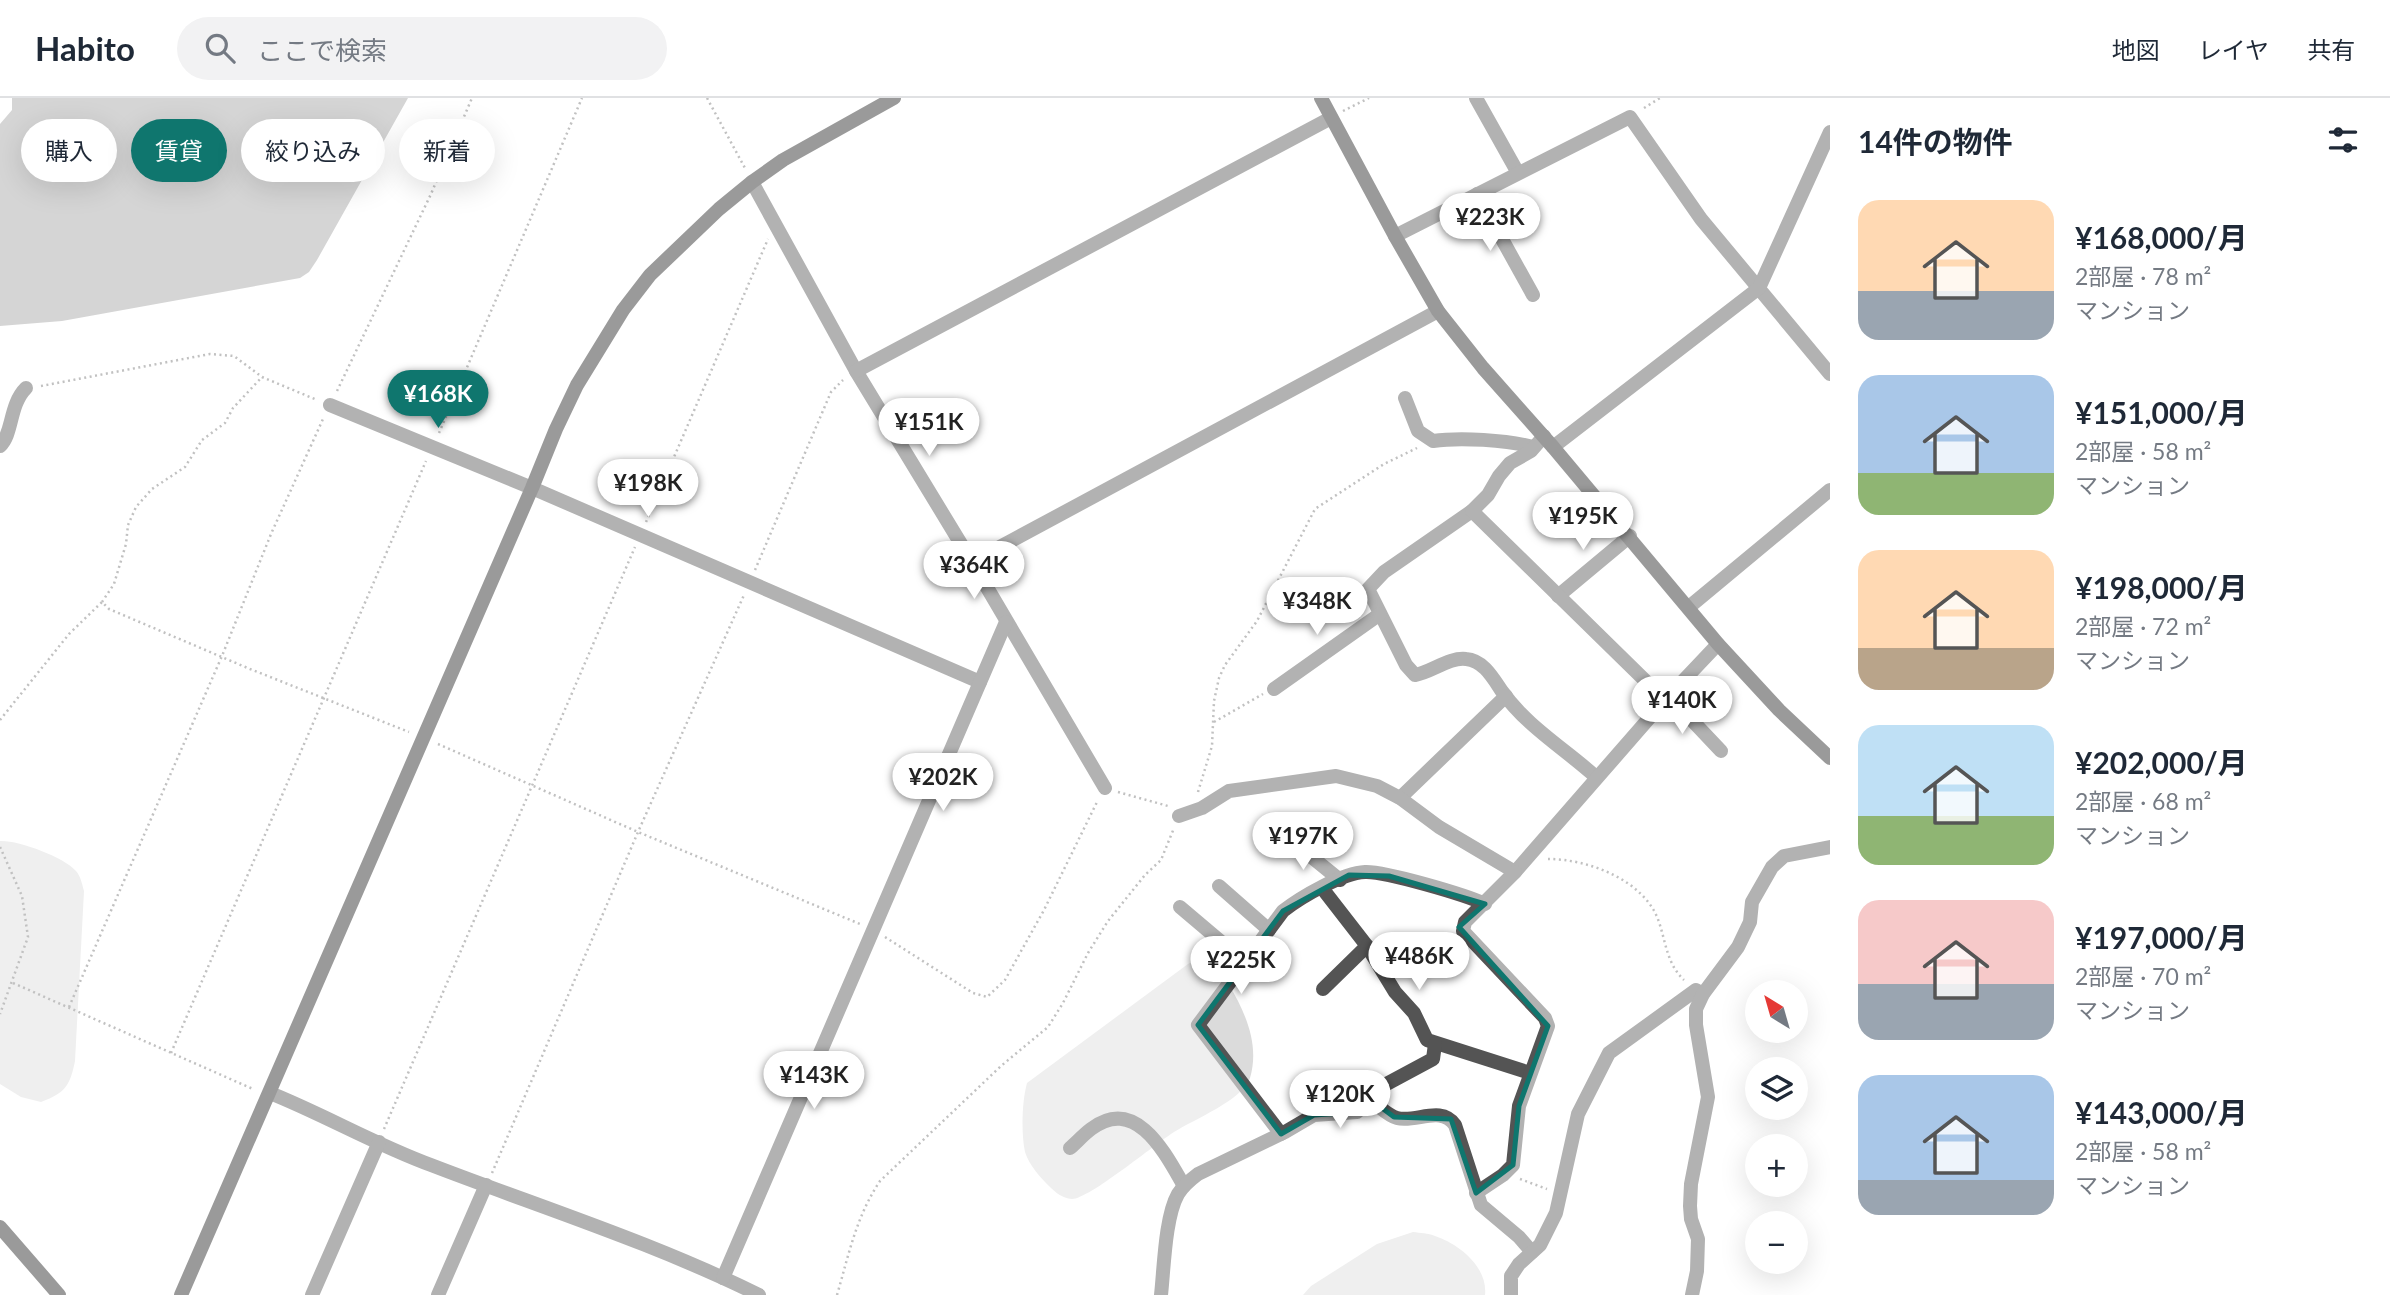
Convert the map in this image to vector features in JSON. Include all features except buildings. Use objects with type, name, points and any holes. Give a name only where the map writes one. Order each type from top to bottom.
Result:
[{"type":"street","points":[[181,1295],[577,385],[623,310],[650,275],[719,209],[783,160],[894,98]]},
{"type":"street","points":[[1321,98],[1438,311],[1543,443],[1630,536],[1718,644],[1779,710],[1830,758]]},
{"type":"street","points":[[1476,98],[1518,173]]},
{"type":"street","points":[[1395,236],[1630,117],[1702,219],[1830,374]]},
{"type":"street","points":[[856,372],[1331,118]]},
{"type":"street","points":[[1596,777],[1522,716],[1494,677],[1480,664],[1468,659],[1457,660],[1415,675],[1406,665],[1368,589],[1384,572],[1472,511],[1488,495],[1499,475],[1510,463],[1543,443],[1759,288],[1830,132]]},
{"type":"street","points":[[752,182],[856,372],[972,562],[1104,788]]},
{"type":"street","points":[[1476,194],[1533,295]]},
{"type":"street","points":[[972,562],[1438,311]]},
{"type":"street","points":[[0,446],[6,441],[9,421],[19,395],[26,388]]},
{"type":"street","points":[[1405,398],[1419,430],[1433,441],[1447,439],[1543,443]]},
{"type":"street","points":[[330,405],[532,488],[980,682]]},
{"type":"street","points":[[1689,607],[1830,490]]},
{"type":"street","points":[[1472,511],[1721,751]]},
{"type":"street","points":[[1558,596],[1630,536]]},
{"type":"street","points":[[1274,689],[1380,614]]},
{"type":"street","points":[[723,1295],[726,1279],[1006,622]]},
{"type":"street","points":[[1476,1193],[1513,1165],[1519,1106],[1548,1026],[1545,1018],[1463,931],[1465,922],[1527,859],[1596,777],[1718,644]]},
{"type":"street","points":[[1399,798],[1506,696]]},
{"type":"street","points":[[1184,815],[1202,808],[1229,791],[1336,776],[1377,786],[1515,872]]},
{"type":"street","points":[[1286,843],[1303,850],[1340,880]]},
{"type":"street","points":[[1511,1295],[1511,1276],[1540,1245],[1556,1213],[1578,1114],[1609,1053],[1700,992],[1738,947],[1750,922],[1752,902],[1772,867],[1784,856],[1830,847]]},
{"type":"street","points":[[1281,1134],[1198,1025],[1290,906],[1322,888],[1366,872],[1389,876],[1485,904]]},
{"type":"street","points":[[1219,886],[1269,930]]},
{"type":"street","points":[[1322,888],[1367,946],[1395,992],[1413,1013],[1427,1040],[1530,1073]]},
{"type":"street","points":[[1180,906],[1245,962]]},
{"type":"street","points":[[1323,989],[1367,946]]},
{"type":"street","points":[[1692,1295],[1697,1271],[1698,1239],[1690,1219],[1690,1206],[1708,1097],[1696,1025],[1700,992]]},
{"type":"street","points":[[1374,1103],[1379,1088],[1433,1059],[1436,1044]]},
{"type":"street","points":[[270,1093],[428,1164],[726,1279],[759,1295]]},
{"type":"street","points":[[1161,1295],[1171,1211],[1184,1186],[1198,1174],[1314,1115],[1357,1112],[1366,1103],[1374,1103],[1401,1119],[1441,1116],[1451,1119],[1481,1205],[1519,1237],[1532,1252]]},
{"type":"street","points":[[1070,1149],[1092,1128],[1122,1118],[1139,1124],[1169,1159],[1184,1186]]},
{"type":"street","points":[[312,1295],[379,1142]]},
{"type":"street","points":[[438,1295],[486,1185]]},
{"type":"street","points":[[0,1227],[60,1295]]},
{"type":"path","points":[[69,1007],[222,656],[271,534],[431,194],[472,98]]},
{"type":"path","points":[[438,434],[582,98]]},
{"type":"path","points":[[707,98],[752,182]]},
{"type":"path","points":[[1331,118],[1369,98]]},
{"type":"path","points":[[1630,117],[1660,98]]},
{"type":"path","points":[[646,522],[775,223]]},
{"type":"path","points":[[26,388],[210,354],[234,356],[262,377],[330,405]]},
{"type":"path","points":[[486,1185],[831,392],[845,377],[856,372]]},
{"type":"path","points":[[0,720],[69,634],[102,602],[114,584],[126,544],[128,525],[136,507],[152,489],[185,467],[202,440],[225,423],[233,408],[262,377]]},
{"type":"path","points":[[837,1295],[857,1224],[865,1203],[880,1181],[1000,1066],[1048,1027],[1108,921],[1144,875],[1161,860],[1184,815],[1195,802],[1212,746],[1214,701],[1222,672],[1257,621],[1315,509],[1384,464],[1433,441]]},
{"type":"path","points":[[171,1053],[427,459]]},
{"type":"path","points":[[379,1142],[635,546]]},
{"type":"path","points":[[102,602],[109,609],[250,669],[422,738],[874,930],[973,993],[987,997],[1005,980],[1018,957],[1104,788],[1167,805],[1184,815]]},
{"type":"path","points":[[1214,722],[1246,703]]},
{"type":"path","points":[[0,847],[22,896],[28,937],[0,1014]]},
{"type":"path","points":[[1527,859],[1576,862],[1603,870],[1634,888],[1654,910],[1671,962],[1680,975],[1700,992]]},
{"type":"path","points":[[13,983],[245,1087],[270,1093]]},
{"type":"path","points":[[1503,1175],[1560,1194]]},
{"type":"highlighted area","points":[[1349,875],[1389,876],[1485,904],[1459,927],[1548,1026],[1519,1106],[1513,1165],[1476,1193],[1451,1119],[1394,1117],[1370,1099],[1357,1112],[1314,1115],[1281,1134],[1198,1025],[1283,911]]},
{"type":"shaded area","points":[[12,98],[408,98],[385,139],[385,119],[241,119],[241,182],[361,182],[317,260],[309,272],[300,278],[62,321],[0,326],[0,124],[12,110]]},
{"type":"shaded area","points":[[0,841],[29,846],[62,860],[78,873],[84,891],[75,1061],[65,1088],[41,1102],[21,1097],[0,1084]]},
{"type":"shaded area","points":[[1200,958],[1213,965],[1223,976],[1246,1019],[1252,1038],[1253,1058],[1246,1086],[1228,1101],[1174,1132],[1080,1197],[1072,1199],[1059,1195],[1039,1175],[1025,1152],[1023,1117],[1027,1083],[1188,964]]},
{"type":"shaded area","points":[[1413,1232],[1444,1240],[1470,1258],[1482,1275],[1485,1295],[1303,1295],[1311,1286],[1377,1244]]}]
